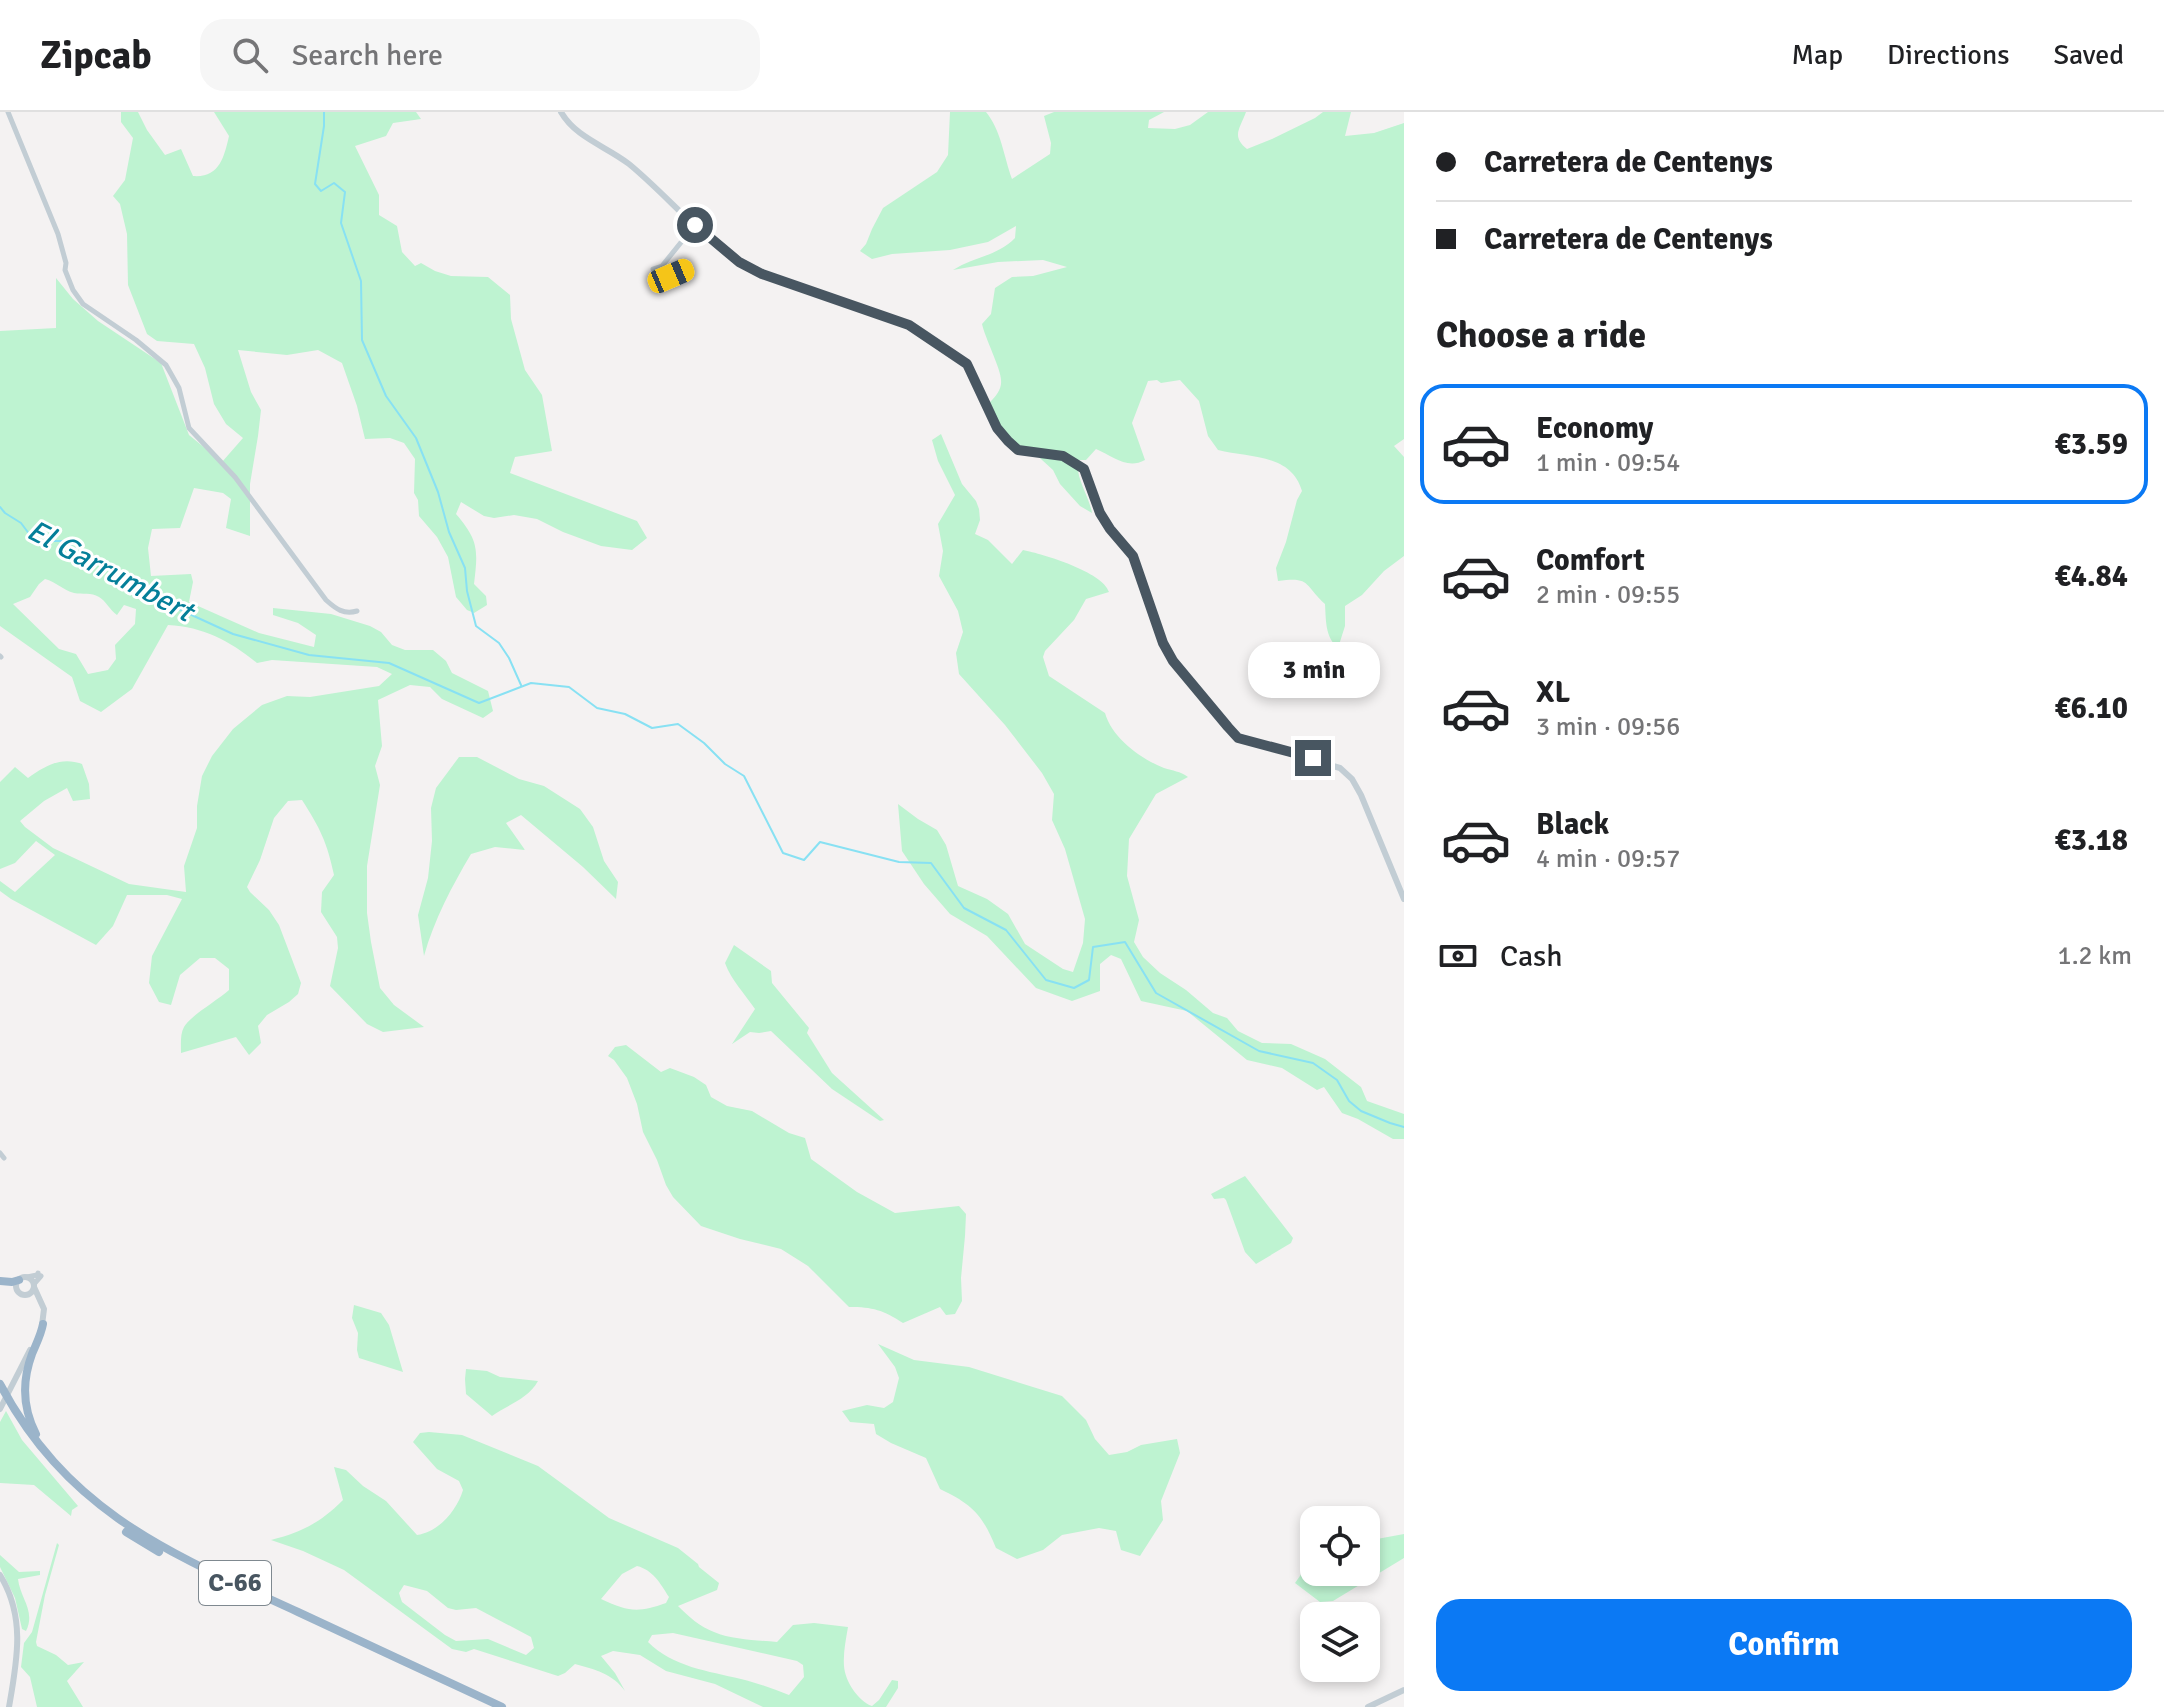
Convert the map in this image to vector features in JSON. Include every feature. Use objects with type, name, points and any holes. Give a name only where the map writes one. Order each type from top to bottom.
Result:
[{"type":"highway","points":[[0,1281],[12,1282],[23,1278]]},
{"type":"highway","points":[[43,1324],[26,1373],[25,1397],[31,1425],[49,1456]]},
{"type":"highway","name":"C-66","points":[[1,1389],[6,1406],[61,1477],[93,1507],[138,1540],[183,1565],[489,1707]]},
{"type":"highway","name":"C-66","points":[[6,1406],[76,1485],[110,1514],[154,1543],[502,1707]]},
{"type":"street","points":[[8,112],[58,234],[65,270],[73,290],[83,304],[166,365],[179,388],[189,428],[235,477],[326,600],[343,612],[357,611]]},
{"type":"street","points":[[561,112],[573,128],[624,161],[746,267],[909,325],[967,364],[997,428],[1018,450],[1063,456],[1084,469],[1100,513],[1133,556],[1163,643],[1173,661],[1238,738],[1336,766],[1352,779],[1404,899]]},
{"type":"street","points":[[653,269],[662,266],[695,225]]},
{"type":"street","points":[[662,266],[671,276],[686,269]]},
{"type":"street","points":[[28,1294],[40,1274],[23,1278],[16,1285],[21,1294],[39,1299]]},
{"type":"street","points":[[6,1406],[43,1324],[44,1309],[34,1286],[23,1278]]},
{"type":"street","points":[[0,1575],[12,1600],[18,1628],[18,1651],[9,1707]]},
{"type":"street","points":[[1368,1707],[1404,1690]]},
{"type":"green space","points":[[121,112],[138,112],[165,155],[181,149],[193,176],[202,176],[219,165],[229,136],[214,112],[416,112],[421,119],[393,123],[386,136],[355,146],[379,195],[379,215],[397,226],[402,252],[415,266],[421,263],[451,276],[488,277],[510,295],[511,319],[525,370],[542,395],[552,451],[515,457],[510,473],[637,521],[647,538],[632,550],[601,546],[537,519],[514,515],[484,516],[461,502],[456,514],[473,539],[476,554],[474,584],[486,596],[487,605],[474,613],[467,610],[456,597],[448,557],[437,537],[419,516],[418,500],[414,493],[415,459],[404,443],[390,438],[365,439],[342,363],[318,350],[287,355],[238,350],[251,392],[261,410],[250,484],[250,536],[226,528],[231,499],[223,493],[194,488],[180,528],[152,529],[148,548],[151,576],[191,574],[193,582],[189,602],[259,633],[314,647],[316,635],[298,623],[273,615],[273,608],[331,614],[370,626],[381,632],[392,645],[405,650],[433,650],[446,661],[452,673],[488,691],[493,711],[483,718],[442,699],[430,687],[410,685],[378,700],[382,746],[375,766],[380,785],[367,866],[367,913],[371,942],[380,988],[394,1005],[424,1027],[383,1032],[367,1024],[330,986],[338,948],[337,937],[321,912],[322,892],[334,875],[322,836],[302,800],[288,801],[274,818],[247,887],[279,925],[301,983],[298,994],[267,1015],[258,1026],[261,1043],[249,1055],[236,1037],[181,1053],[182,1033],[187,1023],[229,990],[229,969],[215,958],[200,958],[180,975],[171,1005],[159,1002],[149,983],[152,956],[182,899],[167,895],[127,895],[113,926],[96,945],[0,891],[0,881],[15,892],[55,855],[36,841],[15,863],[0,869],[0,782],[15,767],[28,778],[60,762],[82,764],[90,799],[73,801],[67,788],[44,801],[20,821],[53,848],[129,884],[186,892],[184,866],[197,828],[202,776],[212,756],[233,729],[262,705],[287,696],[310,697],[379,686],[392,674],[377,667],[272,660],[257,663],[216,636],[168,625],[132,689],[101,712],[80,701],[72,677],[0,626],[0,331],[56,328],[56,278],[73,299],[98,321],[161,363],[189,435],[222,462],[243,438],[226,424],[214,404],[205,368],[194,344],[157,341],[147,334],[128,285],[127,234],[120,204],[113,196],[125,180],[133,138],[121,122]],"holes":[[[45,579],[74,593],[99,597],[117,615],[124,605],[136,609],[135,624],[115,645],[116,659],[108,670],[88,674],[76,654],[59,649],[13,604],[30,597],[39,584]]]},
{"type":"green space","points":[[950,112],[986,112],[999,135],[1012,179],[1050,154],[1051,143],[1044,116],[1054,112],[1164,112],[1149,120],[1148,128],[1175,129],[1190,125],[1208,112],[1246,112],[1238,136],[1247,149],[1323,112],[1351,112],[1345,136],[1374,133],[1404,123],[1404,439],[1394,446],[1404,457],[1404,556],[1384,571],[1362,595],[1345,606],[1345,626],[1338,648],[1328,633],[1325,604],[1310,587],[1302,581],[1278,581],[1276,568],[1302,491],[1297,479],[1279,463],[1218,450],[1208,436],[1199,401],[1180,380],[1161,383],[1148,381],[1132,423],[1145,460],[1126,463],[1096,449],[1086,460],[1078,460],[1078,473],[1092,513],[1080,506],[1060,484],[1053,470],[1030,449],[1016,444],[1001,428],[990,402],[1000,389],[1000,375],[982,324],[991,314],[995,288],[1012,277],[1033,276],[1067,267],[1043,260],[998,262],[953,270],[1008,244],[1015,238],[1016,226],[988,242],[950,250],[892,254],[872,259],[860,251],[883,208],[937,172],[948,155]]},
{"type":"green space","points":[[941,434],[962,484],[979,509],[980,520],[975,534],[988,540],[1012,564],[1023,550],[1044,555],[1084,571],[1109,592],[1086,599],[1074,620],[1045,651],[1043,657],[1049,676],[1105,713],[1114,731],[1137,753],[1188,777],[1156,794],[1129,839],[1127,876],[1139,920],[1134,942],[1143,957],[1213,1013],[1227,1018],[1238,1031],[1262,1043],[1291,1044],[1325,1059],[1361,1087],[1367,1101],[1404,1114],[1404,1139],[1393,1139],[1342,1113],[1324,1087],[1317,1090],[1282,1068],[1247,1060],[1187,1011],[1141,1001],[1121,959],[1111,955],[1100,964],[1100,991],[1072,1001],[1036,988],[987,936],[950,914],[924,884],[902,851],[898,804],[937,830],[946,845],[958,886],[987,899],[1008,914],[1025,944],[1063,969],[1073,972],[1083,943],[1085,919],[1065,849],[1052,820],[1054,794],[1005,725],[959,674],[956,653],[963,632],[958,611],[939,576],[943,551],[938,524],[955,495],[938,461],[932,440]]},
{"type":"green space","points":[[459,757],[477,757],[519,779],[544,786],[580,809],[593,827],[604,861],[618,882],[616,899],[521,815],[506,823],[525,850],[495,847],[471,854],[444,904],[424,956],[418,915],[428,878],[432,841],[431,808],[436,788]]},
{"type":"green space","points":[[734,945],[771,971],[772,983],[809,1028],[807,1033],[832,1073],[884,1120],[880,1121],[832,1089],[771,1031],[750,1032],[732,1044],[755,1009],[725,963]]},
{"type":"green space","points":[[626,1045],[661,1072],[670,1068],[694,1077],[706,1085],[711,1097],[727,1106],[752,1111],[789,1133],[805,1138],[811,1159],[857,1192],[895,1213],[959,1206],[966,1214],[962,1301],[955,1314],[946,1315],[940,1307],[903,1323],[878,1310],[849,1307],[808,1266],[781,1249],[701,1226],[673,1197],[666,1185],[643,1132],[627,1078],[608,1056],[615,1047]]},
{"type":"green space","points":[[1245,1176],[1293,1238],[1291,1243],[1256,1264],[1245,1252],[1226,1200],[1214,1199],[1211,1194]]},
{"type":"green space","points":[[354,1305],[381,1313],[389,1325],[403,1372],[359,1358],[358,1333],[352,1318]]},
{"type":"green space","points":[[878,1344],[914,1360],[969,1367],[1062,1396],[1086,1420],[1095,1439],[1109,1455],[1127,1452],[1141,1445],[1177,1439],[1180,1453],[1161,1501],[1163,1520],[1140,1556],[1121,1550],[1116,1531],[1099,1528],[1062,1535],[1043,1550],[1017,1559],[996,1548],[975,1512],[940,1489],[926,1458],[876,1434],[874,1424],[850,1422],[842,1411],[867,1405],[884,1408],[893,1402],[899,1378]]},
{"type":"green space","points":[[466,1369],[538,1381],[524,1397],[492,1416],[466,1394]]},
{"type":"green space","points":[[6,1411],[22,1440],[78,1506],[72,1510],[71,1516],[34,1485],[0,1483],[0,1422]]},
{"type":"green space","points":[[420,1433],[462,1435],[538,1466],[609,1518],[678,1548],[719,1583],[717,1590],[678,1606],[704,1627],[729,1637],[777,1642],[793,1625],[814,1623],[848,1627],[844,1666],[857,1695],[872,1706],[892,1680],[898,1681],[898,1688],[886,1707],[763,1707],[715,1684],[666,1671],[640,1655],[613,1651],[601,1656],[625,1691],[609,1676],[575,1664],[558,1676],[474,1649],[466,1652],[452,1649],[344,1570],[271,1540],[310,1526],[343,1500],[334,1467],[346,1470],[386,1501],[417,1535],[440,1525],[452,1512],[463,1490],[459,1481],[437,1469],[413,1442]],"holes":[[[637,1566],[659,1582],[669,1597],[666,1603],[634,1610],[601,1599],[622,1574]],[[404,1585],[427,1591],[448,1608],[476,1608],[531,1637],[534,1648],[526,1655],[488,1639],[456,1641],[402,1602],[399,1593]],[[673,1633],[797,1661],[803,1665],[804,1677],[789,1695],[680,1663],[648,1642],[652,1635]]]},
{"type":"green space","points":[[1404,1534],[1404,1558],[1380,1573],[1380,1538]]},
{"type":"green space","points":[[57,1543],[36,1642],[37,1646],[68,1665],[84,1662],[67,1681],[83,1707],[37,1707],[30,1677],[21,1667],[24,1643],[32,1632]]},
{"type":"green space","points":[[0,1555],[19,1572],[40,1571],[40,1575],[18,1579],[29,1617],[26,1631],[22,1629],[15,1598],[0,1567]]},
{"type":"green space","points":[[1300,1576],[1300,1586],[1358,1586],[1333,1601],[1320,1602],[1295,1583]]},
{"type":"waterway","points":[[324,112],[315,184],[321,191],[334,183],[345,192],[341,223],[361,281],[362,340],[386,396],[416,438],[438,492],[449,532],[465,568],[476,626],[499,643],[521,685]]},
{"type":"waterway","name":"El Garrumbert","points":[[0,507],[39,541],[65,541],[84,557],[111,566],[122,583],[233,634],[309,655],[389,663],[479,703],[531,683],[569,687],[597,708],[625,714],[652,728],[678,724],[744,776],[783,853],[804,860],[820,842],[899,862],[931,863],[964,908],[1006,930],[1046,980],[1074,988],[1089,980],[1093,947],[1125,942],[1156,993],[1259,1051],[1313,1063],[1337,1080],[1349,1101],[1361,1111],[1404,1127]]},
{"type":"route","points":[[695,225],[746,267],[909,325],[967,364],[997,428],[1018,450],[1063,456],[1084,469],[1100,513],[1133,556],[1163,643],[1173,661],[1228,727],[1238,738],[1313,758]]}]
